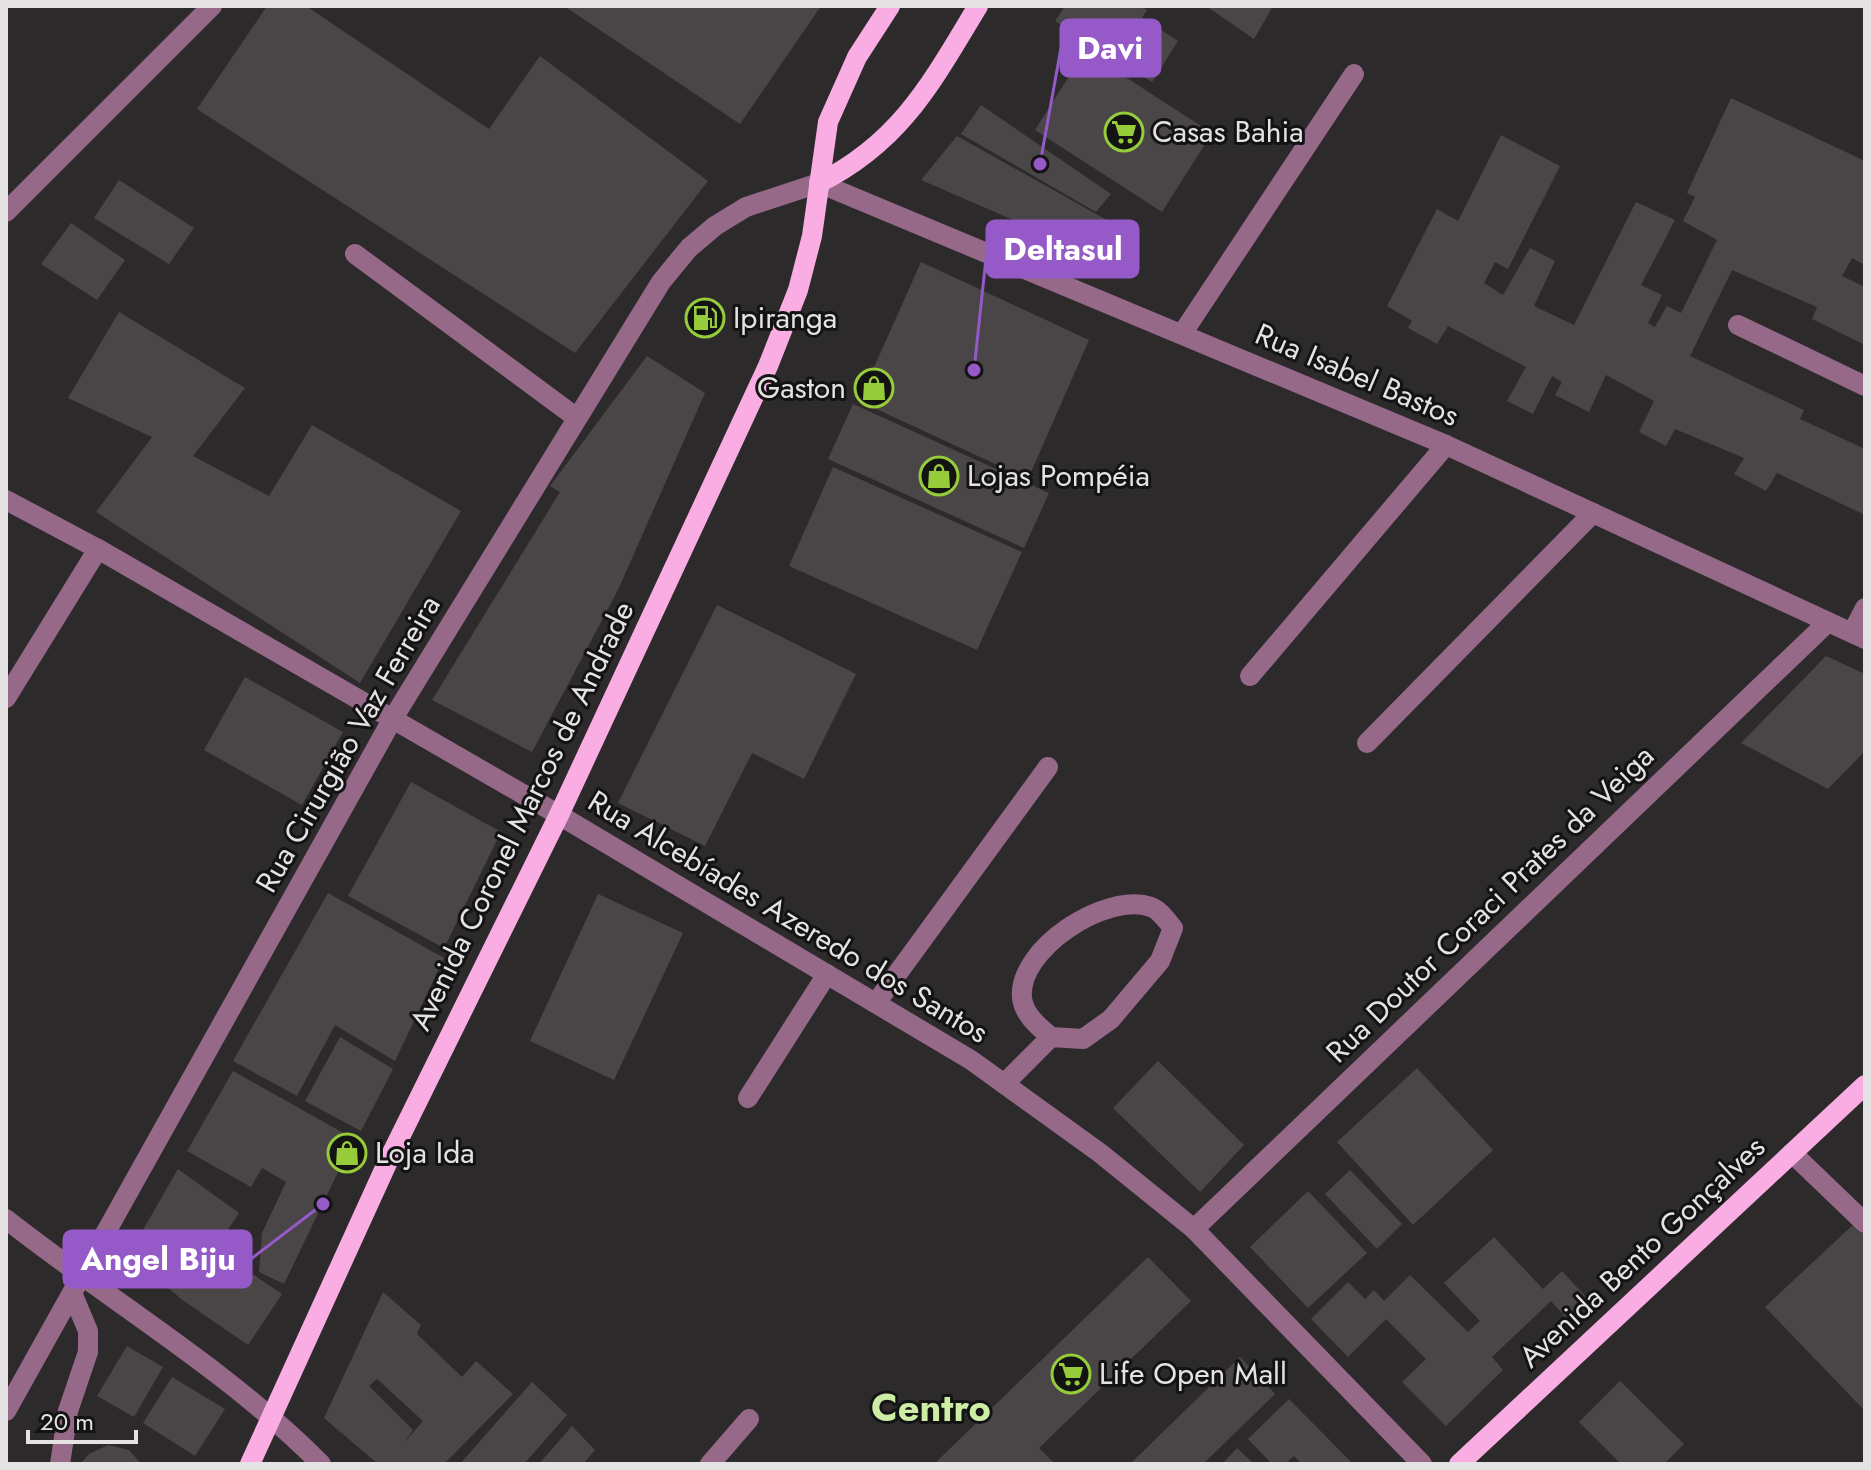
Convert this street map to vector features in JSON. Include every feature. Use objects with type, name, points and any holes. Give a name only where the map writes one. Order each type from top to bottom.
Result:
[{"type":"main road","name":"Avenida Coronel Marcos de Andrade","points":[[250,1464],[389,1159],[559,815],[768,366],[798,290],[812,236],[828,122],[839,92],[890,6]]},
{"type":"main road","points":[[819,183],[872,152],[899,127],[922,98],[978,6]]},
{"type":"main road","name":"Avenida Bento Gonçalves","points":[[1459,1464],[1865,1085]]},
{"type":"street","points":[[6,212],[212,6]]},
{"type":"street","points":[[1182,334],[1354,74]]},
{"type":"street","name":"Rua Isabel Bastos","points":[[819,183],[1446,445],[1858,636]]},
{"type":"street","name":"Rua Cirurgião Vaz Ferreira","points":[[6,1411],[392,720],[661,282],[689,248],[746,207],[819,183]]},
{"type":"street","points":[[355,254],[577,418]]},
{"type":"street","points":[[1738,325],[1865,386]]},
{"type":"street","points":[[1250,676],[1446,445]]},
{"type":"street","name":"Rua Alcebíades Azeredo dos Santos","points":[[6,500],[98,549],[559,815],[971,1060],[1100,1153],[1194,1229],[1422,1464]]},
{"type":"street","points":[[1367,743],[1593,513]]},
{"type":"street","points":[[6,698],[98,549]]},
{"type":"street","points":[[1858,636],[1865,608]]},
{"type":"street","name":"Rua Doutor Coraci Prates da Veiga","points":[[1194,1229],[1828,622]]},
{"type":"street","points":[[876,1003],[1048,767]]},
{"type":"street","points":[[1004,1084],[1051,1037],[1083,1039],[1111,1019],[1160,961],[1173,928],[1154,908],[1137,903],[1107,909],[1064,929],[1028,967],[1022,998],[1032,1021],[1051,1037]]},
{"type":"street","points":[[748,1098],[827,974]]},
{"type":"street","points":[[1792,1153],[1865,1223]]},
{"type":"street","points":[[6,1219],[78,1287],[271,1414],[321,1464]]},
{"type":"street","points":[[60,1464],[68,1411],[88,1352],[88,1331],[78,1287]]},
{"type":"street","points":[[710,1464],[749,1419]]},
{"type":"building","points":[[267,6],[306,6],[489,129],[540,56],[708,181],[575,353],[197,109]]},
{"type":"building","points":[[564,6],[821,6],[740,124]]},
{"type":"building","points":[[1065,6],[1141,6],[1147,10],[1142,18],[1178,41],[1152,82],[1055,21]]},
{"type":"building","points":[[1206,6],[1273,6],[1254,39]]},
{"type":"building","name":"Casas Bahia","points":[[1085,51],[1212,133],[1162,212],[1035,130]]},
{"type":"building","points":[[1731,98],[1865,161],[1865,265],[1852,258],[1842,276],[1865,287],[1865,345],[1812,319],[1817,307],[1732,270],[1690,356],[1804,410],[1800,419],[1865,449],[1865,515],[1777,473],[1766,491],[1734,474],[1744,458],[1675,429],[1666,446],[1639,432],[1654,401],[1606,375],[1589,412],[1555,395],[1562,382],[1552,376],[1533,414],[1507,401],[1526,367],[1448,326],[1437,344],[1408,328],[1412,321],[1387,306],[1437,209],[1458,221],[1501,135],[1560,166],[1508,269],[1495,262],[1484,283],[1503,295],[1530,248],[1555,261],[1534,306],[1574,325],[1636,202],[1675,220],[1641,285],[1662,295],[1648,323],[1655,327],[1667,306],[1681,313],[1717,240],[1683,221],[1695,197],[1687,193]]},
{"type":"building","points":[[981,105],[1111,194],[1096,212],[961,134]]},
{"type":"building","points":[[957,136],[1123,229],[1099,257],[921,180]]},
{"type":"building","points":[[119,180],[194,228],[169,264],[94,218]]},
{"type":"building","points":[[71,223],[125,260],[97,300],[41,264]]},
{"type":"building","points":[[921,262],[1089,340],[1028,479],[859,401]]},
{"type":"building","points":[[119,312],[245,388],[193,456],[269,496],[312,425],[461,511],[360,683],[96,512],[152,437],[68,398]]},
{"type":"building","points":[[647,356],[705,393],[618,590],[532,752],[432,700],[560,492],[550,486]]},
{"type":"building","name":"Lojas Pompéia","points":[[853,404],[1049,493],[1024,548],[828,459]]},
{"type":"building","points":[[833,467],[1022,552],[977,650],[789,566]]},
{"type":"building","points":[[717,605],[856,674],[804,779],[752,753],[705,846],[618,803]]},
{"type":"building","points":[[1826,656],[1865,674],[1865,751],[1828,789],[1741,743]]},
{"type":"building","points":[[245,677],[343,732],[302,805],[204,750]]},
{"type":"building","points":[[411,782],[501,832],[444,948],[348,896]]},
{"type":"building","points":[[328,893],[444,958],[395,1061],[335,1025],[297,1096],[233,1061]]},
{"type":"building","points":[[598,894],[683,933],[614,1080],[530,1041]]},
{"type":"building","points":[[340,1037],[393,1069],[361,1131],[305,1101]]},
{"type":"building","points":[[1158,1061],[1244,1145],[1200,1192],[1113,1108]]},
{"type":"building","points":[[1417,1068],[1493,1150],[1413,1225],[1337,1142]]},
{"type":"building","points":[[233,1071],[354,1139],[284,1284],[259,1272],[262,1233],[286,1182],[262,1168],[251,1187],[187,1151]]},
{"type":"building","points":[[178,1169],[239,1213],[225,1234],[252,1252],[242,1267],[282,1294],[248,1345],[181,1299],[129,1254]]},
{"type":"building","points":[[1350,1170],[1402,1224],[1377,1249],[1325,1194]]},
{"type":"building","points":[[1308,1191],[1367,1253],[1308,1308],[1250,1247]]},
{"type":"building","points":[[1857,1221],[1865,1229],[1865,1411],[1765,1307]]},
{"type":"building","points":[[1494,1237],[1543,1289],[1562,1271],[1588,1299],[1567,1319],[1551,1301],[1492,1357],[1503,1370],[1446,1426],[1402,1382],[1426,1359],[1386,1319],[1348,1357],[1311,1319],[1348,1282],[1365,1299],[1374,1290],[1384,1301],[1410,1275],[1468,1332],[1480,1321],[1444,1283]]},
{"type":"building","name":"Life Open Mall","points":[[1148,1257],[1191,1301],[1039,1448],[1055,1464],[934,1464]]},
{"type":"building","points":[[383,1292],[421,1325],[417,1334],[462,1377],[476,1361],[513,1394],[444,1464],[378,1464],[324,1418]],"holes":[[[377,1379],[423,1421],[404,1443],[413,1430],[369,1386]]]},
{"type":"building","points":[[127,1346],[163,1367],[134,1417],[97,1396]]},
{"type":"building","name":"Life Open Mall","points":[[1240,1357],[1275,1394],[1203,1464],[1130,1464]]},
{"type":"building","points":[[172,1377],[225,1409],[195,1456],[143,1423]]},
{"type":"building","points":[[1620,1381],[1684,1444],[1664,1464],[1621,1464],[1579,1422]]},
{"type":"building","points":[[532,1382],[567,1415],[524,1464],[460,1464]]},
{"type":"building","points":[[1289,1399],[1353,1464],[1302,1464],[1294,1456],[1285,1464],[1272,1464],[1248,1439]]},
{"type":"building","points":[[572,1426],[595,1450],[583,1464],[539,1464]]},
{"type":"building","points":[[108,1445],[129,1450],[141,1464],[80,1464],[89,1454]]},
{"type":"building","points":[[1237,1448],[1254,1464],[1222,1464]]},
{"type":"place","name":"Casas Bahia","points":[[1124,132]]},
{"type":"place","name":"Davi","points":[[1040,164]]},
{"type":"place","name":"Ipiranga","points":[[705,318]]},
{"type":"place","name":"Deltasul","points":[[974,370]]},
{"type":"place","name":"Gaston","points":[[874,388]]},
{"type":"place","name":"Lojas Pompéia","points":[[939,476]]},
{"type":"place","name":"Loja Ida","points":[[347,1153]]},
{"type":"place","name":"Angel Biju","points":[[323,1204]]},
{"type":"place","name":"Life Open Mall","points":[[1071,1374]]},
{"type":"district","name":"Centro","points":[[931,1408]]}]
